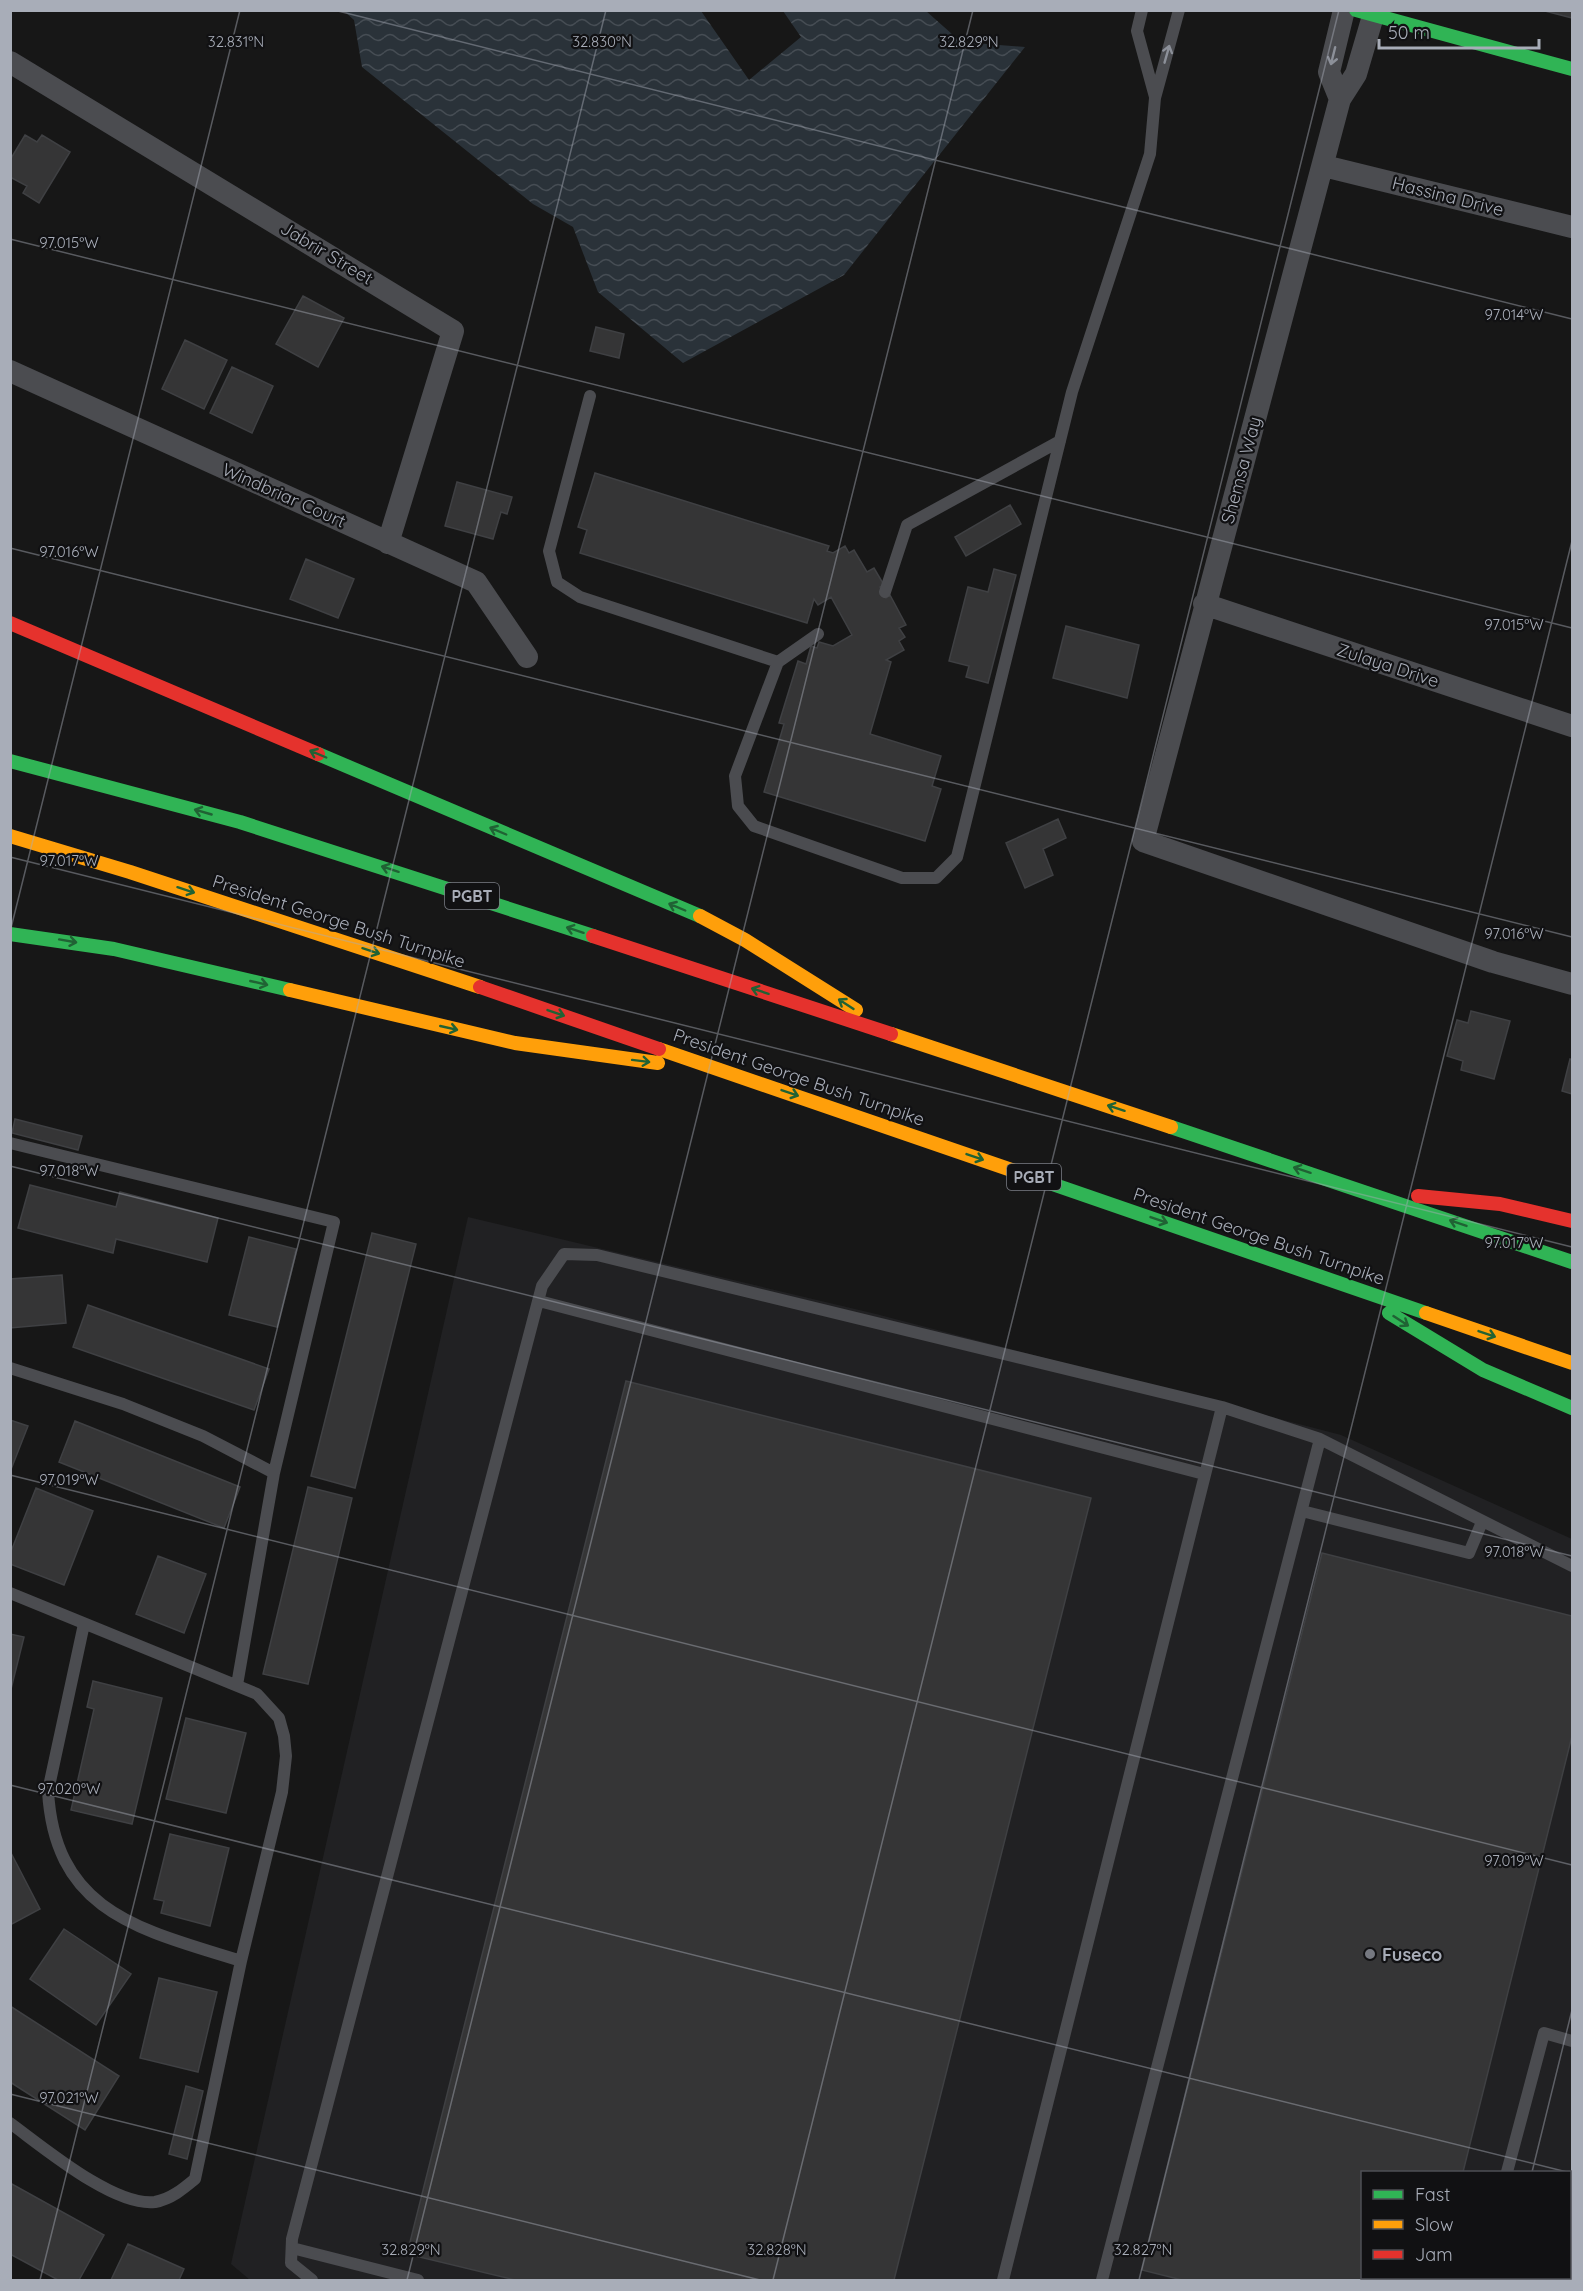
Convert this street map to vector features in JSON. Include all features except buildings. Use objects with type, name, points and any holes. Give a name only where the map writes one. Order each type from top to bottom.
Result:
[{"type":"main road","points":[[1365,13],[1572,69]]},
{"type":"main road","points":[[10,623],[713,922],[745,939],[877,1024],[915,1043]]},
{"type":"main road","name":"PGBT","points":[[10,760],[251,826],[1357,1188],[1572,1262]]},
{"type":"main road","name":"President George Bush Turnpike","points":[[10,836],[261,914],[735,1074],[1572,1363]]},
{"type":"main road","points":[[10,934],[114,949],[515,1044],[735,1074]]},
{"type":"main road","points":[[1357,1188],[1500,1204],[1572,1221]]},
{"type":"main road","points":[[1333,1280],[1359,1294],[1457,1357],[1572,1408]]},
{"type":"street","points":[[1340,99],[1329,72],[1344,10]]},
{"type":"street","name":"Shemsa Way","points":[[1365,13],[1356,74],[1340,99],[1324,166],[1204,604],[1143,841],[1493,962],[1572,984]]},
{"type":"street","name":"Jabrir Street","points":[[10,62],[453,331],[388,543]]},
{"type":"street","name":"Hassina Drive","points":[[1324,166],[1572,227]]},
{"type":"street","name":"Windbriar Court","points":[[10,371],[476,582],[527,657]]},
{"type":"street","name":"Zulaya Drive","points":[[1204,604],[1572,726]]},
{"type":"lane","points":[[1142,10],[1137,31],[1155,98]]},
{"type":"lane","points":[[818,634],[778,662],[735,776],[738,806],[754,826],[902,879],[936,878],[957,857],[1072,392],[1150,154],[1155,98],[1179,10]]},
{"type":"lane","points":[[590,396],[549,551],[557,582],[580,597],[778,662]]},
{"type":"lane","points":[[885,592],[907,525],[1060,441]]},
{"type":"lane","points":[[10,1143],[334,1222],[274,1473],[237,1685]]},
{"type":"lane","points":[[312,2280],[291,2263],[292,2248],[542,1286],[564,1254],[597,1255],[1222,1407],[1320,1439],[1572,1566]]},
{"type":"lane","points":[[538,1301],[1204,1474]]},
{"type":"lane","points":[[10,1368],[123,1404],[203,1436],[274,1473]]},
{"type":"lane","points":[[1003,2280],[1222,1407]]},
{"type":"lane","points":[[1102,2280],[1320,1439]]},
{"type":"lane","points":[[1302,1511],[1469,1553],[1482,1522]]},
{"type":"lane","points":[[10,1593],[257,1694],[279,1719],[286,1756],[282,1792],[241,1961],[195,2179],[177,2194],[154,2202],[127,2198],[94,2183],[10,2123]]},
{"type":"lane","points":[[84,1624],[48,1791],[50,1815],[64,1859],[89,1893],[123,1919],[142,1930],[241,1961]]},
{"type":"lane","points":[[1507,2171],[1544,2033],[1572,2041]]},
{"type":"lane","points":[[292,2248],[418,2280]]},
{"type":"shaded area","points":[[468,1217],[876,1314],[1341,1435],[1572,1539],[1572,2280],[250,2280],[231,2264]]},
{"type":"water","points":[[344,11],[701,11],[749,80],[801,37],[783,11],[926,11],[961,42],[1025,47],[844,275],[683,363],[598,292],[573,227],[533,204],[362,67],[354,20]]},
{"type":"traffic: fast","points":[[1356,10],[1572,69]]},
{"type":"traffic: fast","points":[[318,754],[700,916]]},
{"type":"traffic: fast","points":[[10,761],[240,822],[593,936]]},
{"type":"traffic: fast","points":[[10,934],[114,949],[290,990]]},
{"type":"traffic: fast","points":[[1171,1127],[1572,1262]]},
{"type":"traffic: fast","points":[[1029,1176],[1426,1313]]},
{"type":"traffic: fast","points":[[1389,1313],[1483,1370],[1572,1408]]},
{"type":"traffic: slow","points":[[10,836],[130,872],[480,987]]},
{"type":"traffic: slow","points":[[700,916],[745,940],[856,1010]]},
{"type":"traffic: slow","points":[[290,990],[515,1043],[658,1063]]},
{"type":"traffic: slow","points":[[891,1034],[1171,1127]]},
{"type":"traffic: slow","points":[[659,1049],[1029,1176]]},
{"type":"traffic: slow","points":[[1426,1313],[1572,1363]]},
{"type":"traffic: jam","points":[[10,623],[318,754]]},
{"type":"traffic: jam","points":[[593,936],[891,1034]]},
{"type":"traffic: jam","points":[[480,987],[659,1049]]},
{"type":"traffic: jam","points":[[1418,1196],[1500,1204],[1572,1221]]},
{"type":"place","name":"Fuseco","points":[[1370,1954]]}]
